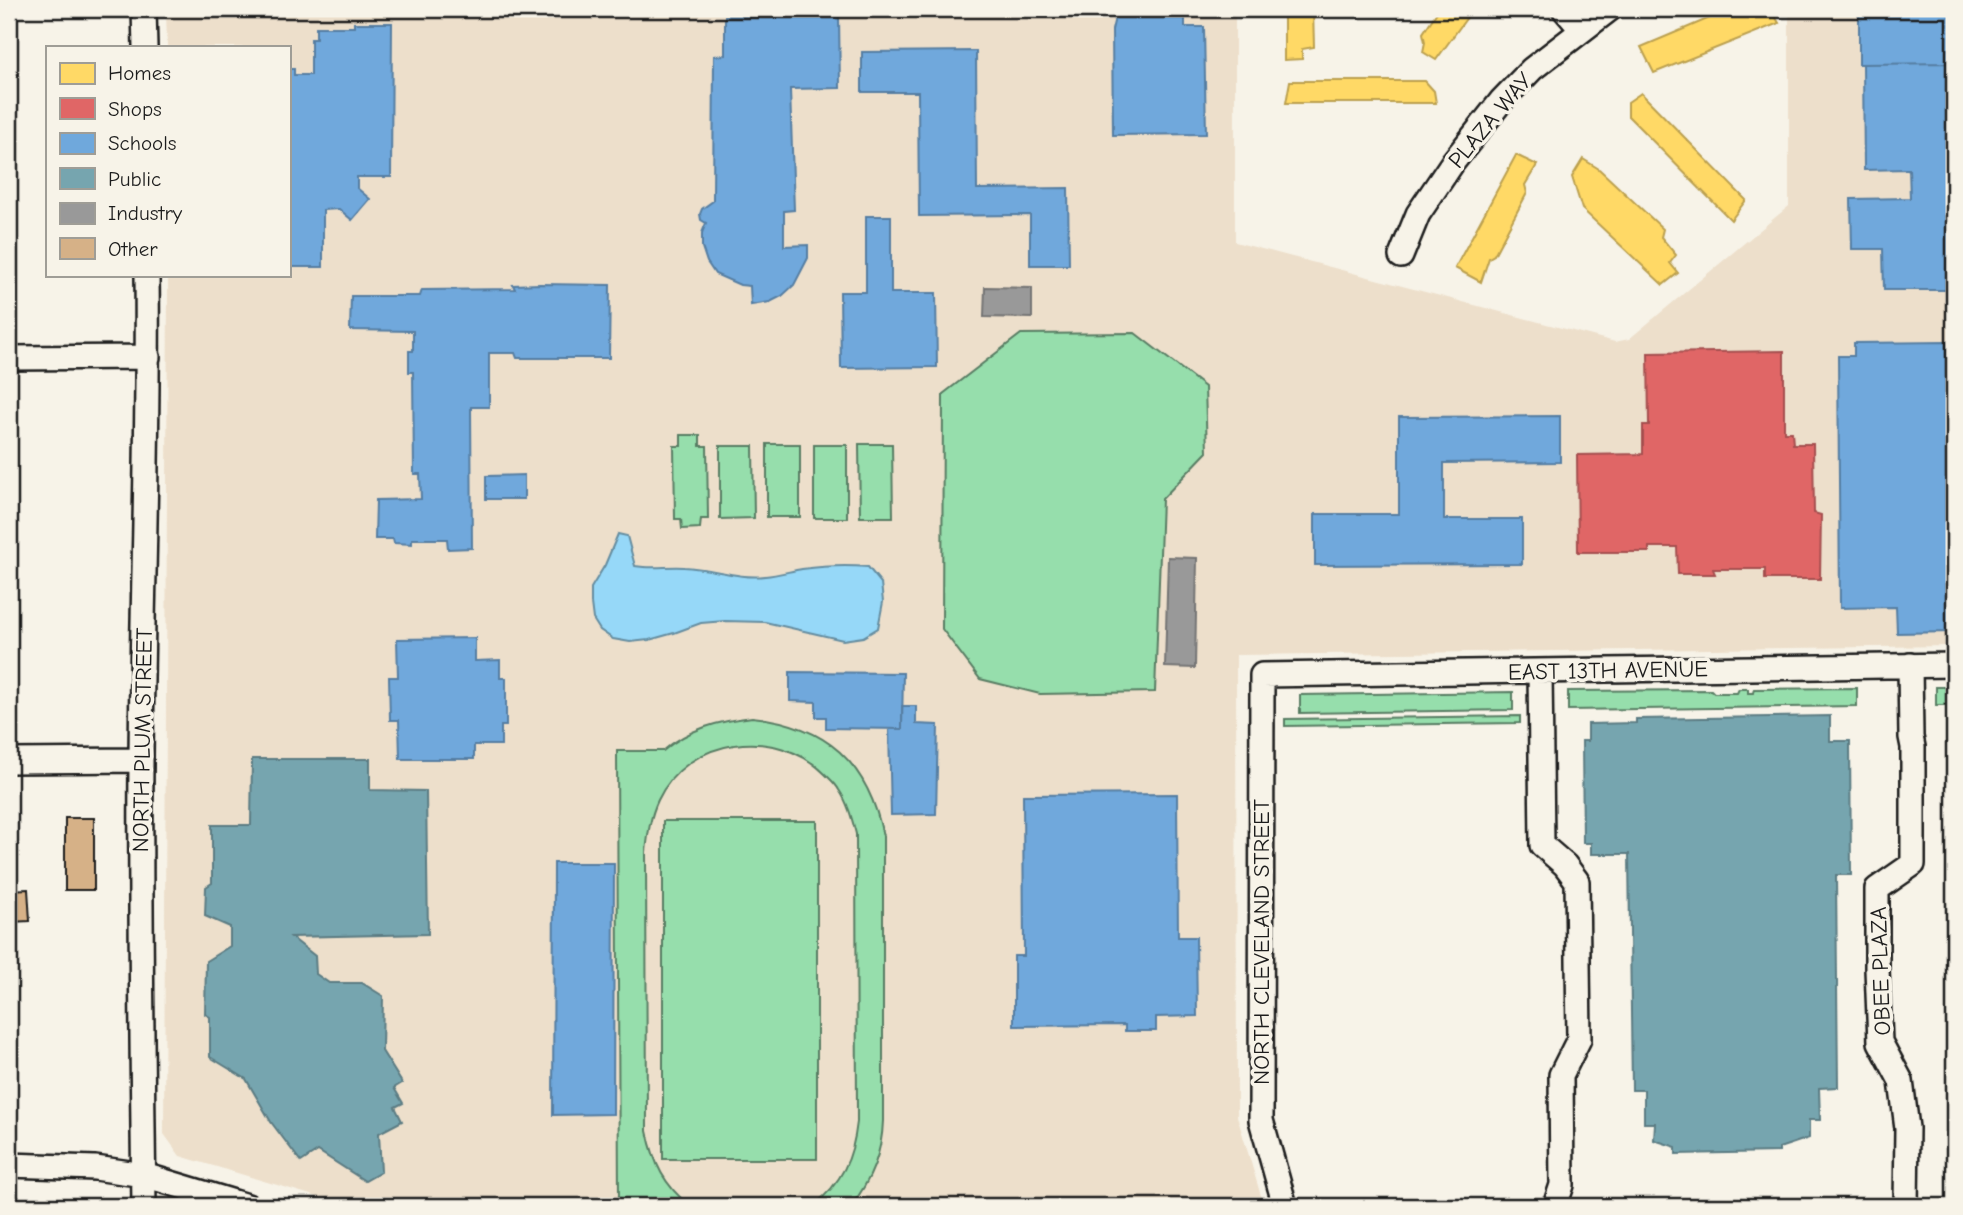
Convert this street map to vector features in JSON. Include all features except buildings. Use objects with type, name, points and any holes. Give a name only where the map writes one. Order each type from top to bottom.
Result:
[{"type":"street","points":[[144,9],[145,46]]},
{"type":"street","points":[[1564,9],[1582,30]]},
{"type":"street","name":"PLAZA WAY","points":[[1401,256],[1418,214],[1453,162],[1502,100],[1532,69],[1610,9]]},
{"type":"street","name":"NORTH PLUM STREET","points":[[144,1206],[141,760],[147,276]]},
{"type":"street","points":[[9,358],[148,357]]},
{"type":"street","name":"OBEE PLAZA","points":[[1906,1206],[1907,1128],[1901,1081],[1880,1042],[1877,889],[1913,864],[1910,665]]},
{"type":"street","name":"EAST 13TH AVENUE","points":[[1262,675],[1954,665]]},
{"type":"street","points":[[1539,671],[1542,845],[1577,881],[1579,1039],[1561,1075],[1562,1185],[1557,1206]]},
{"type":"street","name":"NORTH CLEVELAND STREET","points":[[1262,675],[1261,1120],[1285,1206]]},
{"type":"street","points":[[9,761],[141,760]]},
{"type":"street","points":[[9,1165],[95,1167],[144,1175],[247,1206]]},
{"type":"shaded area","points":[[166,9],[1235,9],[1235,242],[1615,342],[1629,339],[1789,206],[1789,9],[1954,9],[1954,646],[1236,655],[1237,1116],[1264,1206],[348,1206],[180,1156],[164,1134],[168,276],[290,276],[290,46],[167,46]]},
{"type":"green space","points":[[1135,333],[1205,387],[1207,452],[1162,499],[1155,692],[1040,694],[980,679],[942,629],[943,394],[1021,334]]},
{"type":"green space","points":[[681,435],[700,435],[700,446],[707,446],[708,519],[701,519],[700,528],[682,529],[681,519],[675,519],[674,446],[681,446]]},
{"type":"green space","points":[[767,444],[800,444],[800,517],[767,517]]},
{"type":"green space","points":[[859,444],[892,444],[893,517],[860,517]]},
{"type":"green space","points":[[814,445],[847,445],[847,518],[814,518]]},
{"type":"green space","points":[[720,446],[753,446],[754,518],[720,519]]},
{"type":"green space","points":[[1936,687],[1954,687],[1954,705],[1936,705]]},
{"type":"green space","points":[[1857,688],[1857,706],[1568,710],[1568,691],[1711,690],[1714,693],[1737,693],[1739,689],[1748,689],[1748,693],[1753,693],[1754,689]]},
{"type":"green space","points":[[1513,692],[1513,710],[1300,713],[1300,695]]},
{"type":"green space","points":[[1520,716],[1520,723],[1285,726],[1285,719]]},
{"type":"green space","points":[[752,717],[778,721],[802,729],[840,752],[867,787],[876,810],[883,836],[883,1121],[877,1156],[864,1187],[851,1206],[813,1206],[839,1179],[853,1147],[857,1122],[856,834],[849,811],[835,784],[805,758],[759,744],[734,745],[711,751],[690,762],[672,779],[655,806],[646,852],[647,1131],[661,1173],[673,1190],[690,1206],[650,1206],[646,1202],[646,1206],[619,1206],[617,751],[663,751],[683,737],[705,727]]},
{"type":"green space","points":[[663,821],[817,821],[817,1159],[663,1159]]},
{"type":"water","points":[[618,534],[627,536],[635,566],[641,567],[694,568],[755,577],[819,567],[868,567],[881,583],[883,602],[878,628],[863,637],[843,640],[765,622],[725,621],[701,623],[649,640],[630,642],[613,639],[600,630],[593,619],[591,588],[605,565]]}]
